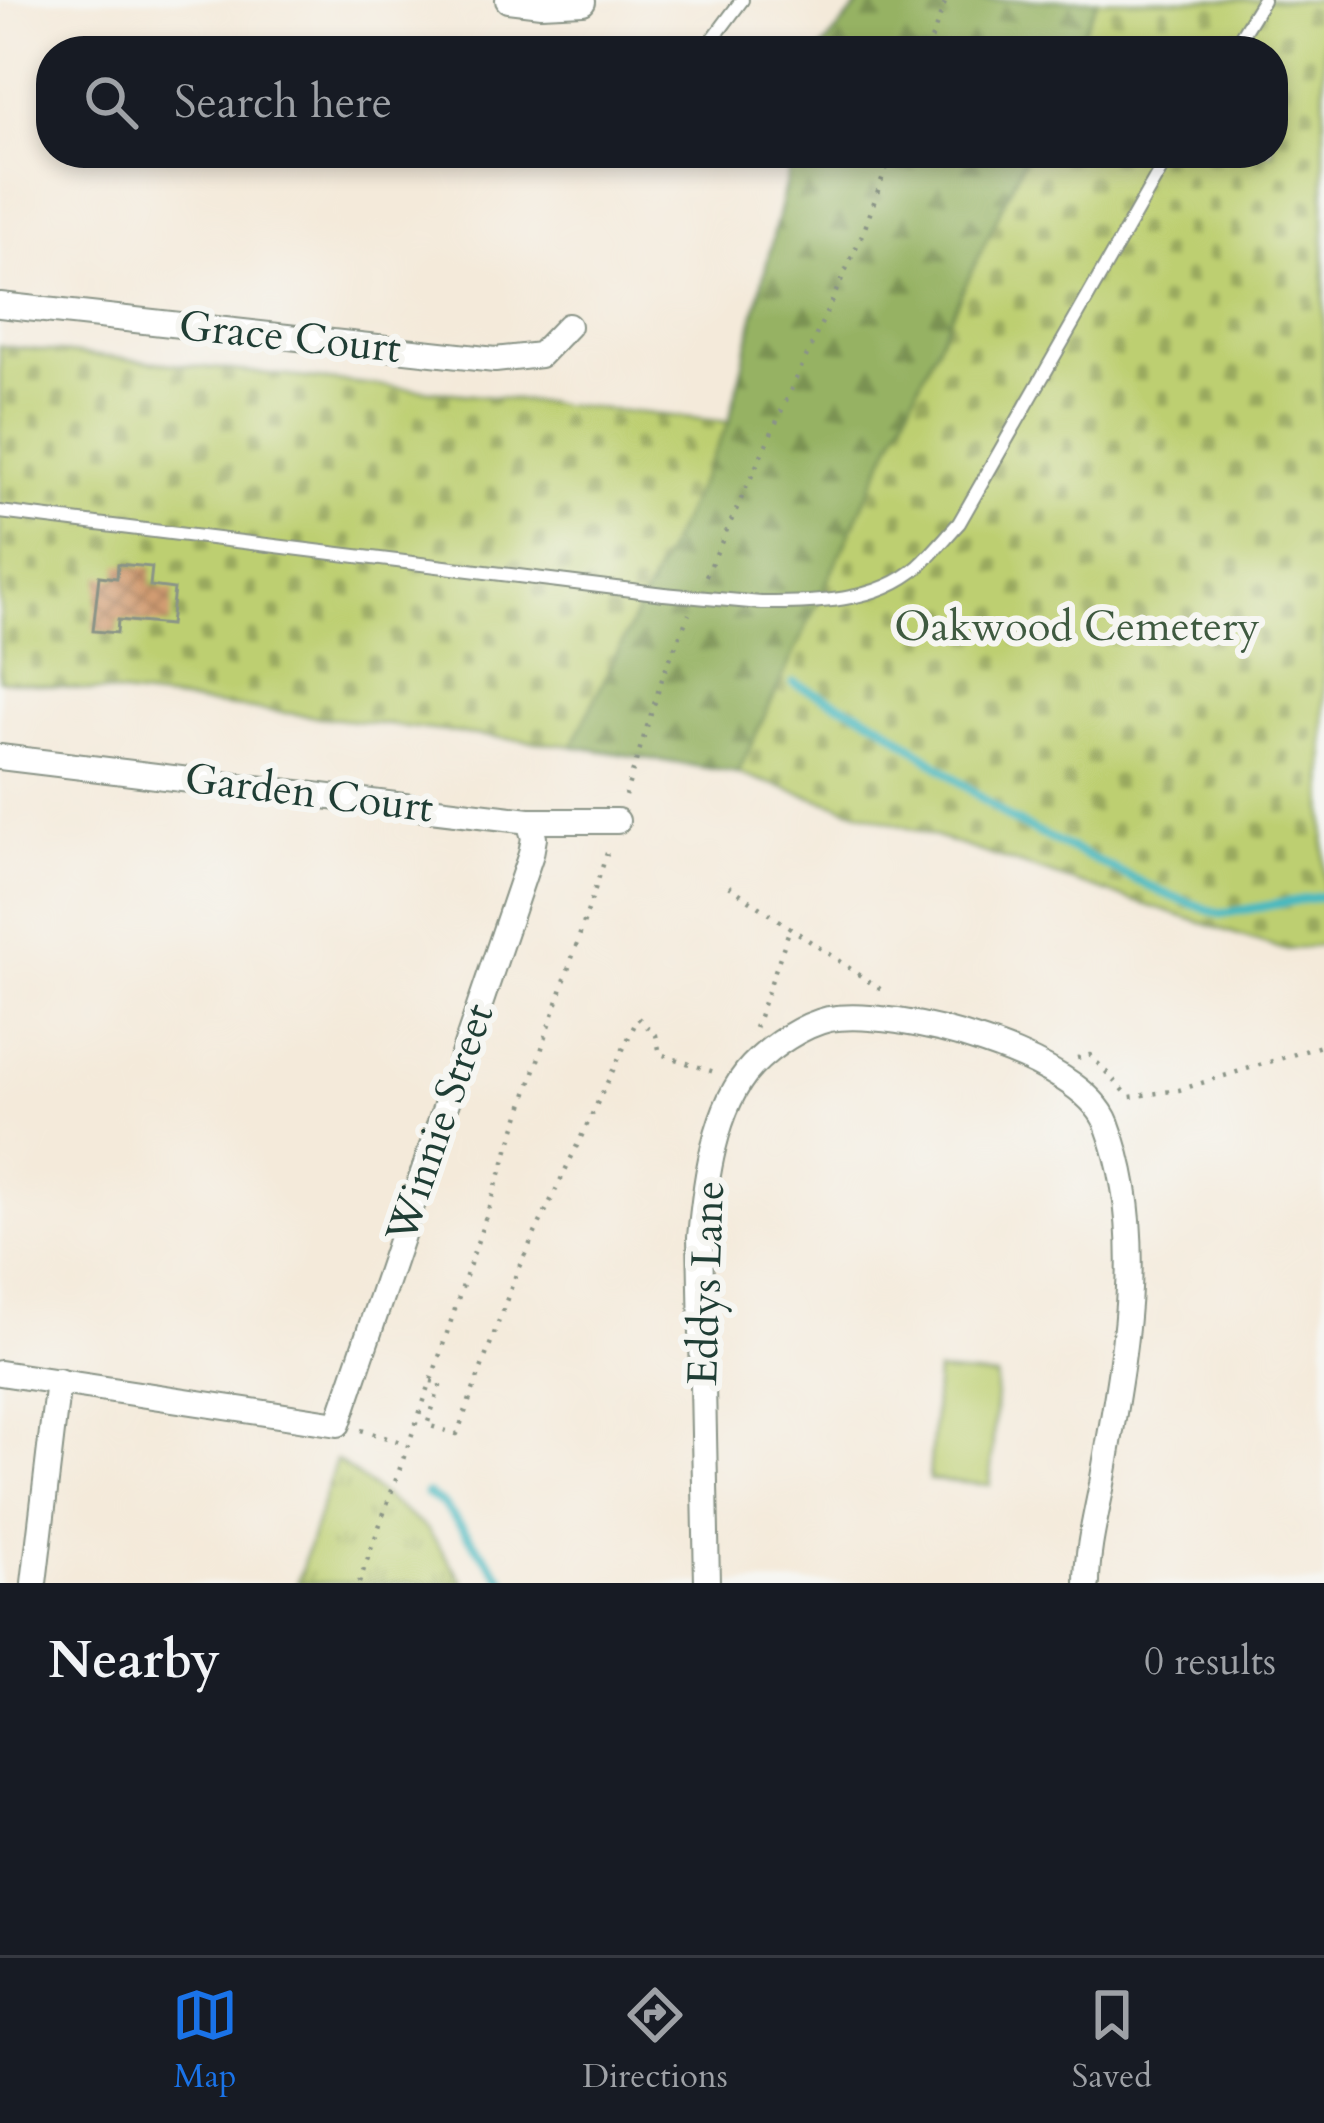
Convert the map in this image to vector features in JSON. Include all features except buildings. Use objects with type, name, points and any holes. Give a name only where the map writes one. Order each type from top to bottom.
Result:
[{"type":"street","points":[[508,0],[583,2]]},
{"type":"street","name":"Grace Court","points":[[0,305],[496,360],[540,355],[568,326]]},
{"type":"street","name":"Garden Court","points":[[0,757],[529,821],[617,821]]},
{"type":"street","name":"Winnie Street","points":[[338,1424],[531,854],[534,838],[529,821]]},
{"type":"street","name":"Eddys Lane","points":[[707,1583],[700,1237],[718,1127],[749,1068],[784,1039],[827,1020],[876,1017],[988,1042],[1068,1082],[1090,1098],[1106,1120],[1118,1163],[1127,1236],[1130,1315],[1087,1583]]},
{"type":"street","points":[[0,1372],[338,1424]]},
{"type":"street","points":[[34,1583],[58,1381]]},
{"type":"lane","points":[[715,36],[742,0]]},
{"type":"lane","points":[[1241,36],[1263,0]]},
{"type":"lane","points":[[0,512],[664,594],[761,603],[862,595],[916,569],[958,523],[1161,168]]},
{"type":"path","points":[[933,36],[946,0]]},
{"type":"path","points":[[701,586],[866,227],[886,168]]},
{"type":"path","points":[[358,1583],[431,1381],[664,674],[692,608]]},
{"type":"path","points":[[729,886],[887,994]]},
{"type":"path","points":[[753,1033],[790,928]]},
{"type":"path","points":[[431,1381],[441,1383],[427,1425],[457,1434],[518,1269],[638,1018],[656,1035],[660,1054],[740,1085]]},
{"type":"path","points":[[1061,1062],[1090,1055],[1130,1097],[1178,1090],[1324,1045]]},
{"type":"path","points":[[338,1424],[409,1444]]},
{"type":"green space","points":[[863,0],[1098,0],[1081,36],[833,36]]},
{"type":"green space","name":"Oakwood Cemetery","points":[[1098,0],[1324,0],[1324,945],[1285,950],[738,773],[1020,168],[1288,168],[1288,36],[1081,36]]},
{"type":"green space","points":[[789,168],[1020,168],[738,773],[572,746],[729,422]]},
{"type":"green space","points":[[0,346],[729,422],[572,746],[0,680]]},
{"type":"green space","points":[[937,1372],[997,1377],[990,1485],[929,1480]]},
{"type":"green space","points":[[336,1460],[428,1530],[464,1583],[297,1583]]},
{"type":"waterway","points":[[794,683],[879,722],[1010,819],[1163,893],[1220,914],[1324,896]]},
{"type":"waterway","points":[[427,1494],[442,1503],[506,1583]]}]
